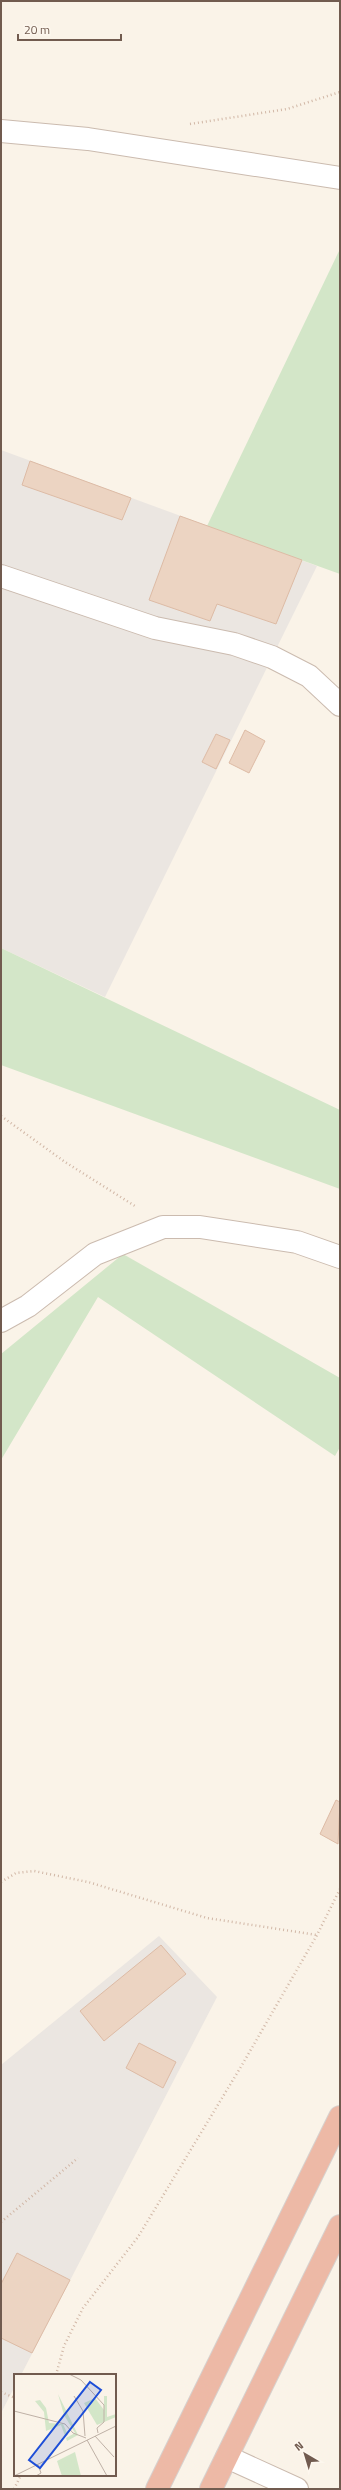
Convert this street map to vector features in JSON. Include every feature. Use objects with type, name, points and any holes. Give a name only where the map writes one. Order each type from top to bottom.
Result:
[{"type":"highway","points":[[157,2489],[340,2117]]},
{"type":"highway","points":[[212,2489],[340,2226]]},
{"type":"street","points":[[1,131],[88,139],[340,178]]},
{"type":"street","points":[[1,576],[155,628],[234,644],[272,657],[308,676],[340,705]]},
{"type":"street","points":[[1,1321],[28,1306],[95,1254],[163,1227],[200,1227],[297,1242],[340,1257]]},
{"type":"street","points":[[227,2457],[297,2489]]},
{"type":"path","points":[[188,124],[287,109],[340,92]]},
{"type":"path","points":[[1,1116],[163,1227]]},
{"type":"path","points":[[1,1882],[16,1873],[34,1871],[88,1882],[207,1918],[318,1935]]},
{"type":"path","points":[[56,2374],[64,2346],[83,2308],[138,2237],[318,1935],[340,1889]]},
{"type":"path","points":[[1,2222],[78,2158]]},
{"type":"path","points":[[1,2392],[14,2398]]},
{"type":"path","points":[[14,2489],[20,2476]]},
{"type":"shaded area","points":[[1,450],[317,566],[105,997],[1,948]]},
{"type":"shaded area","points":[[159,1936],[217,1997],[22,2374],[14,2374],[14,2388],[1,2413],[1,2065]]},
{"type":"green space","points":[[340,249],[340,574],[207,526]]},
{"type":"green space","points":[[1,948],[340,1110],[340,1189],[1,1065]]},
{"type":"green space","points":[[123,1254],[340,1378],[340,1447],[335,1456],[98,1297],[1,1460],[1,1354]]},
{"type":"building","points":[[30,461],[131,498],[122,520],[22,485]]},
{"type":"building","points":[[180,516],[302,560],[276,624],[217,604],[210,621],[149,600]]},
{"type":"building","points":[[245,730],[265,741],[249,773],[229,763]]},
{"type":"building","points":[[216,734],[230,740],[216,769],[202,762]]},
{"type":"building","points":[[336,1800],[340,1802],[338,1844],[320,1834]]},
{"type":"building","points":[[161,1945],[186,1974],[104,2041],[80,2011]]},
{"type":"building","points":[[139,2043],[176,2062],[163,2088],[126,2068]]},
{"type":"building","points":[[17,2253],[70,2280],[32,2353],[1,2338],[1,2284]]}]
